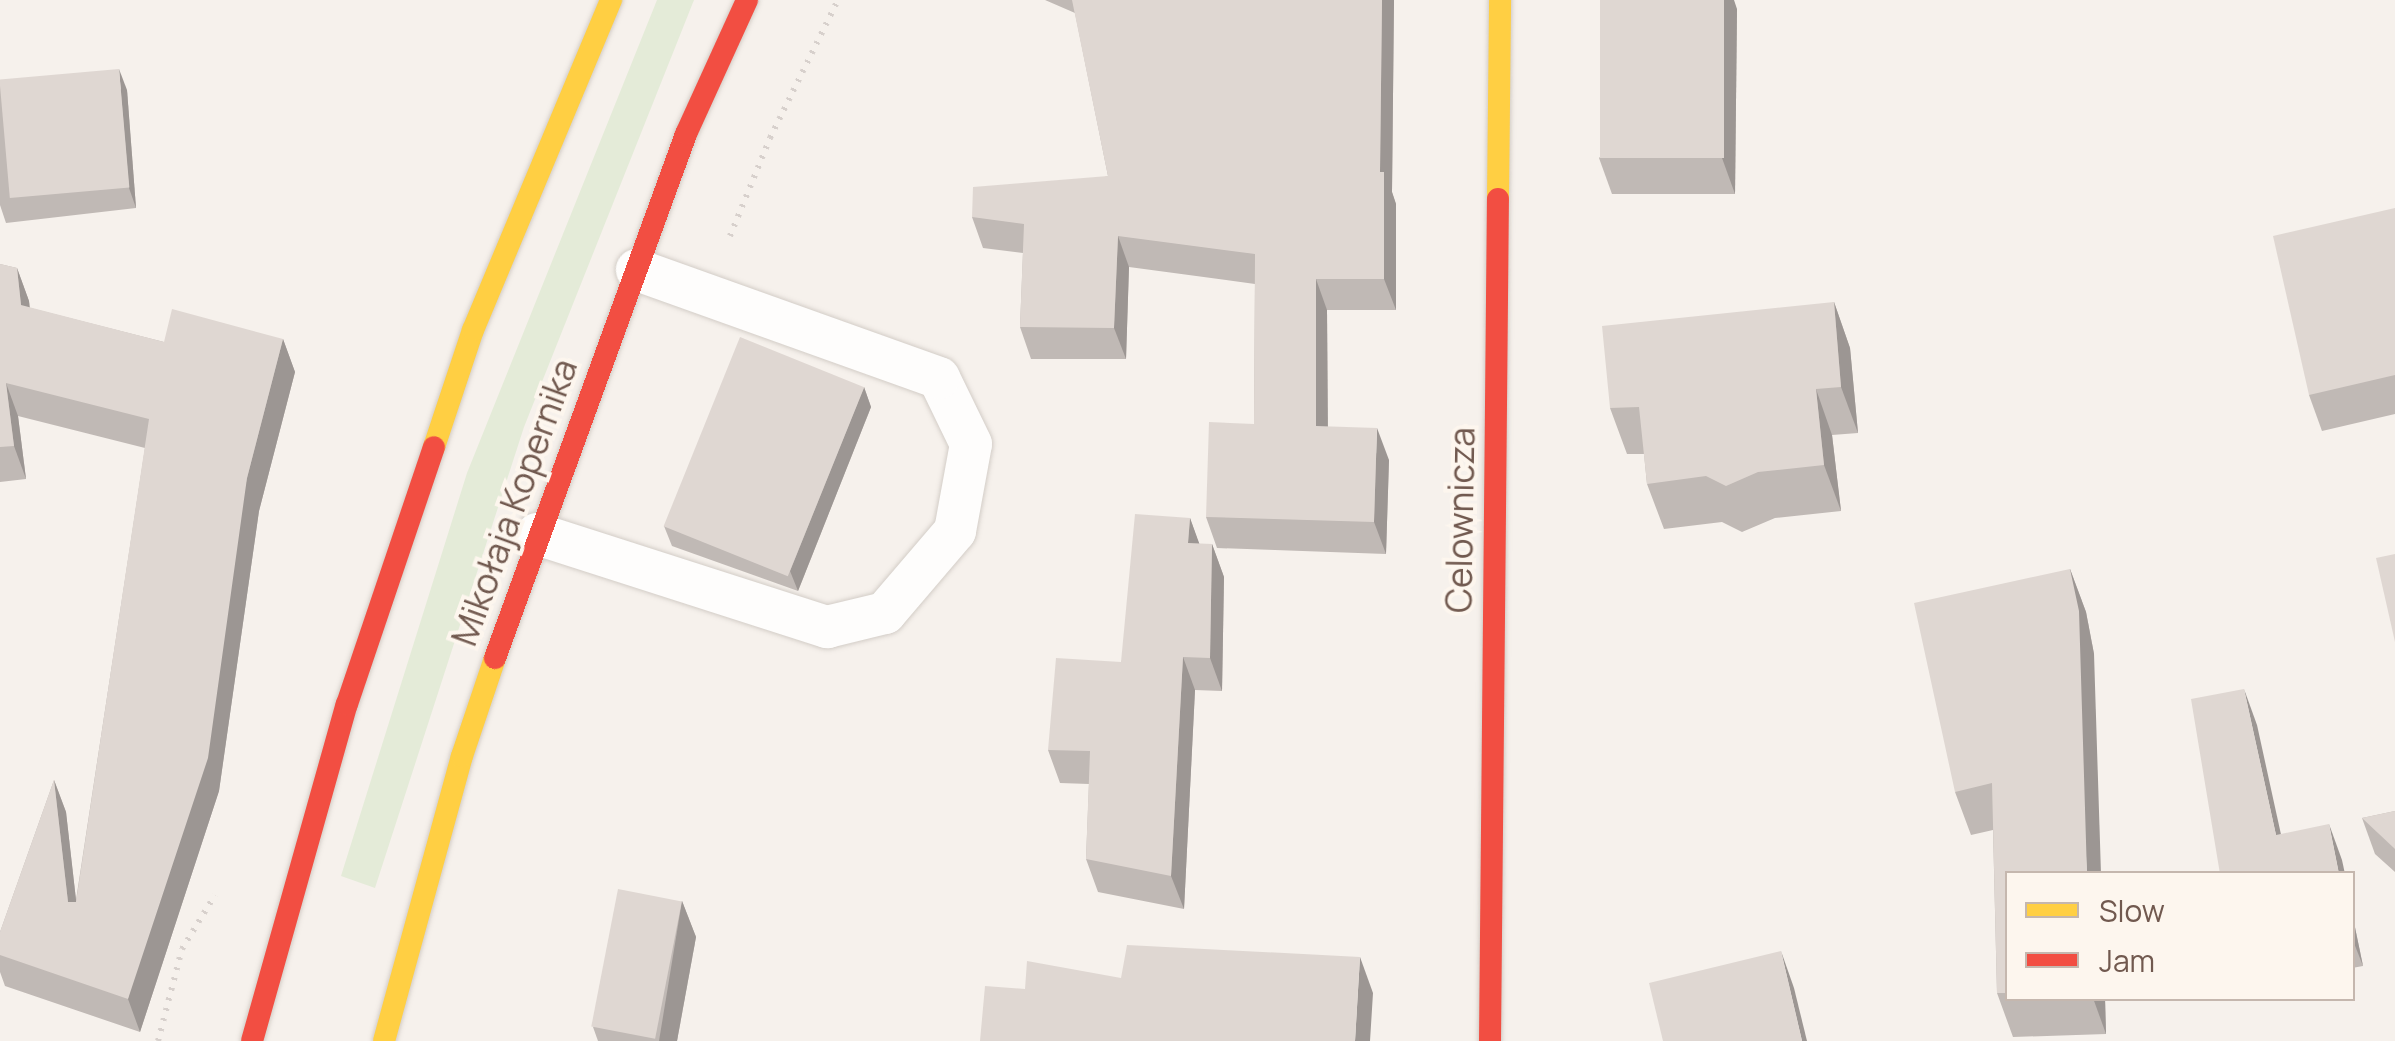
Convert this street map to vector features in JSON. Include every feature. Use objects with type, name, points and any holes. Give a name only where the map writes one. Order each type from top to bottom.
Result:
[{"type":"main road","points":[[252,1041],[347,704],[473,330],[612,0]]},
{"type":"main road","name":"Mikołaja Kopernika","points":[[384,1041],[462,756],[537,534],[686,134],[747,0]]},
{"type":"main road","name":"Celownicza","points":[[1490,1041],[1500,0]]},
{"type":"lane","points":[[537,534],[827,627],[885,614],[954,531],[971,444],[939,378],[636,270]]},
{"type":"green space","points":[[657,0],[694,0],[524,427],[375,888],[341,876],[467,473]]},
{"type":"building","points":[[1072,0],[1382,0],[1380,172],[1384,172],[1384,279],[1316,279],[1316,426],[1377,428],[1374,522],[1206,517],[1209,422],[1254,424],[1255,254],[1118,236],[1114,328],[1020,327],[1024,224],[972,217],[973,187],[1108,176]]},
{"type":"building","points":[[1600,0],[1724,0],[1724,158],[1600,158]]},
{"type":"building","points":[[119,69],[129,188],[10,198],[0,79]]},
{"type":"building","points":[[2395,208],[2395,375],[2309,395],[2273,236]]},
{"type":"building","points":[[0,264],[17,268],[21,305],[164,342],[172,309],[283,339],[247,478],[208,758],[128,999],[0,955],[0,932],[54,780],[68,902],[76,902],[149,419],[6,383],[14,446],[0,447]]},
{"type":"building","points":[[1834,302],[1841,387],[1816,389],[1824,465],[1758,472],[1726,486],[1706,476],[1647,484],[1639,407],[1610,408],[1602,326]]},
{"type":"building","points":[[740,337],[864,387],[788,576],[664,526]]},
{"type":"building","points":[[1135,514],[1190,518],[1188,543],[1212,544],[1210,658],[1183,657],[1171,876],[1086,859],[1090,751],[1048,750],[1056,658],[1121,662]]},
{"type":"building","points":[[2395,554],[2395,642],[2376,558]]},
{"type":"building","points":[[2070,569],[2079,611],[2087,871],[2005,871],[2005,993],[1997,993],[1992,783],[1955,792],[1914,603]]},
{"type":"building","points":[[2244,689],[2276,835],[2329,824],[2338,871],[2220,871],[2191,699]]},
{"type":"building","points":[[2395,811],[2395,849],[2362,818]]},
{"type":"building","points":[[618,889],[682,901],[655,1039],[591,1026]]},
{"type":"building","points":[[1127,945],[1360,957],[1355,1041],[980,1041],[985,986],[1025,989],[1027,961],[1121,978]]},
{"type":"building","points":[[1781,951],[1802,1041],[1663,1041],[1649,983]]},
{"type":"traffic: slow","points":[[434,447],[473,330],[611,0]]},
{"type":"traffic: slow","points":[[1498,199],[1500,0]]},
{"type":"traffic: slow","points":[[384,1041],[462,756],[495,658]]},
{"type":"traffic: jam","points":[[495,658],[686,134],[747,0]]},
{"type":"traffic: jam","points":[[1490,1041],[1498,199]]},
{"type":"traffic: jam","points":[[252,1041],[347,704],[434,447]]}]
